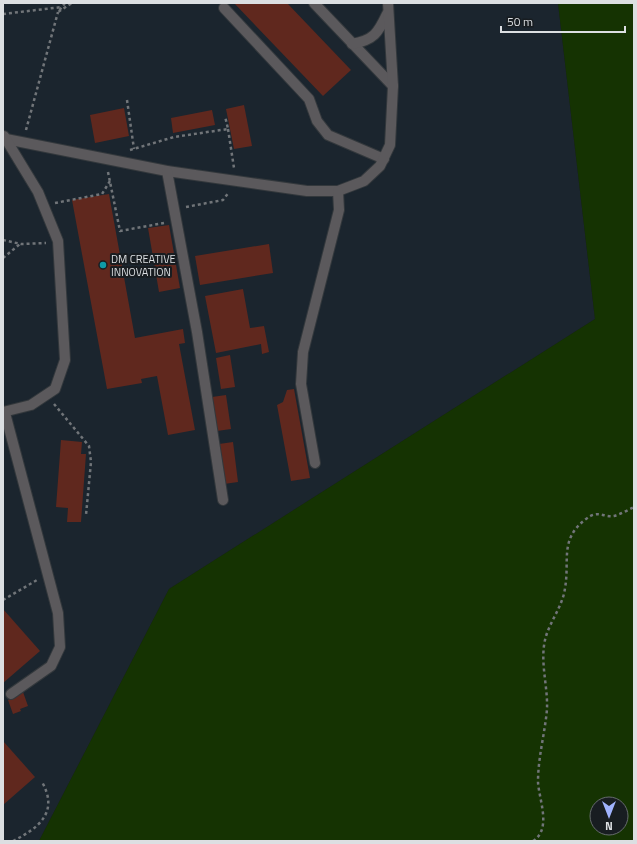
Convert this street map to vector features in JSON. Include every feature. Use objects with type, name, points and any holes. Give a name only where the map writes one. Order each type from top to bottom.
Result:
[{"type":"lane","points":[[314,3],[393,86]]},
{"type":"lane","points":[[352,44],[367,42],[379,31],[388,7]]},
{"type":"lane","points":[[4,137],[23,143],[167,171],[308,191],[338,191],[364,181],[380,166],[390,145],[393,86],[388,7]]},
{"type":"lane","points":[[224,8],[309,99],[317,121],[328,135],[384,159]]},
{"type":"lane","points":[[4,137],[38,192],[58,241],[65,360],[55,389],[31,405],[4,412],[58,613],[60,647],[51,666],[11,694]]},
{"type":"lane","points":[[167,171],[197,332],[223,500]]},
{"type":"lane","points":[[315,464],[300,374],[303,352],[339,210],[338,191]]},
{"type":"path","points":[[23,143],[58,12],[65,3]]},
{"type":"path","points":[[58,12],[72,3]]},
{"type":"path","points":[[3,14],[62,8]]},
{"type":"path","points":[[128,100],[134,149]]},
{"type":"path","points":[[174,209],[223,200],[237,182],[228,129]]},
{"type":"path","points":[[44,205],[102,194],[110,180]]},
{"type":"path","points":[[3,240],[21,244],[42,244],[58,241]]},
{"type":"path","points":[[3,258],[21,244]]},
{"type":"path","points":[[47,394],[89,446],[91,462],[86,515]]},
{"type":"path","points":[[533,841],[538,838],[543,829],[538,783],[540,754],[547,709],[544,660],[546,637],[565,590],[568,566],[566,547],[573,533],[586,518],[599,513],[613,516],[634,507]]},
{"type":"path","points":[[3,600],[48,574]]},
{"type":"path","points":[[13,841],[32,830],[45,817],[49,803],[48,796],[42,782]]},
{"type":"shaded area","points":[[3,3],[558,3],[595,319],[169,589],[39,841],[3,841]]},
{"type":"green space","points":[[558,3],[634,3],[634,841],[39,841],[169,589],[595,319]]},
{"type":"building","points":[[234,3],[287,3],[351,70],[323,96]]},
{"type":"building","points":[[244,105],[252,146],[234,149],[226,109]]},
{"type":"building","points":[[124,108],[129,136],[95,143],[90,115]]},
{"type":"building","points":[[212,110],[215,125],[173,133],[171,118]]},
{"type":"building","name":"DM CREATIVE INNOVATION","points":[[109,194],[135,338],[183,329],[185,343],[179,344],[195,430],[168,435],[157,376],[141,379],[142,383],[107,389],[72,200]]},
{"type":"building","points":[[169,225],[180,288],[159,292],[148,228]]},
{"type":"building","points":[[269,244],[273,273],[200,285],[195,256]]},
{"type":"building","points":[[243,289],[250,328],[264,326],[269,352],[262,354],[261,344],[216,353],[205,296]]},
{"type":"building","points":[[230,355],[235,387],[221,389],[216,358]]},
{"type":"building","points":[[294,389],[310,478],[291,481],[277,405],[283,402],[287,390]]},
{"type":"building","points":[[226,395],[231,429],[217,431],[212,397]]},
{"type":"building","points":[[61,440],[82,442],[81,454],[86,454],[81,522],[67,522],[68,508],[56,507]]},
{"type":"building","points":[[233,442],[238,482],[224,484],[219,444]]},
{"type":"building","points":[[3,609],[40,651],[3,683]]},
{"type":"building","points":[[23,692],[28,706],[13,714],[8,700]]},
{"type":"building","points":[[3,741],[35,777],[3,805]]},
{"type":"place","name":"DM CREATIVE INNOVATION","points":[[103,265]]}]
